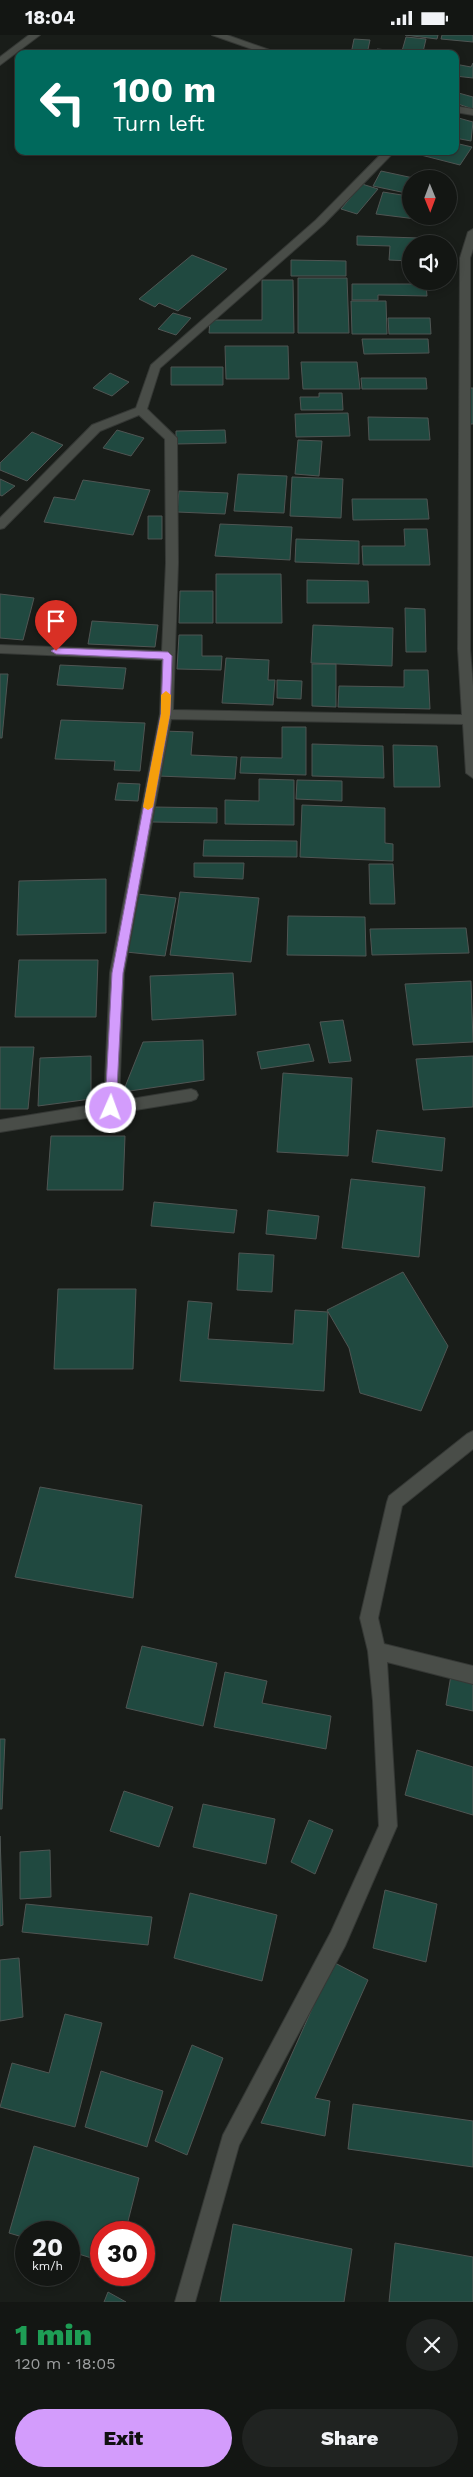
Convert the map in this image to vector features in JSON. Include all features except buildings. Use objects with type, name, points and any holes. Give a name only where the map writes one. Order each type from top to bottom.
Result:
[{"type":"street","points":[[16,50],[35,35]]},
{"type":"street","points":[[216,35],[263,50]]},
{"type":"street","points":[[0,62],[15,50]]},
{"type":"street","points":[[459,110],[473,113]]},
{"type":"street","points":[[141,410],[155,367],[193,331],[320,222],[386,155]]},
{"type":"street","points":[[473,233],[465,258],[468,519],[464,649],[473,773]]},
{"type":"street","points":[[0,525],[96,428],[141,410]]},
{"type":"street","points":[[111,1108],[118,973],[166,714],[172,563],[171,438],[141,410]]},
{"type":"street","points":[[0,649],[168,656]]},
{"type":"street","points":[[166,714],[470,720]]},
{"type":"street","points":[[0,1126],[191,1095]]},
{"type":"street","points":[[185,2302],[230,2143],[338,1939],[388,1827],[382,1701],[377,1651],[369,1619],[395,1502],[473,1439]]},
{"type":"street","points":[[377,1651],[473,1675]]},
{"type":"slow traffic","points":[[148,807],[166,714],[166,695]]},
{"type":"route","points":[[56,651],[168,656],[166,714],[118,973],[112,1052],[111,1108]]}]
